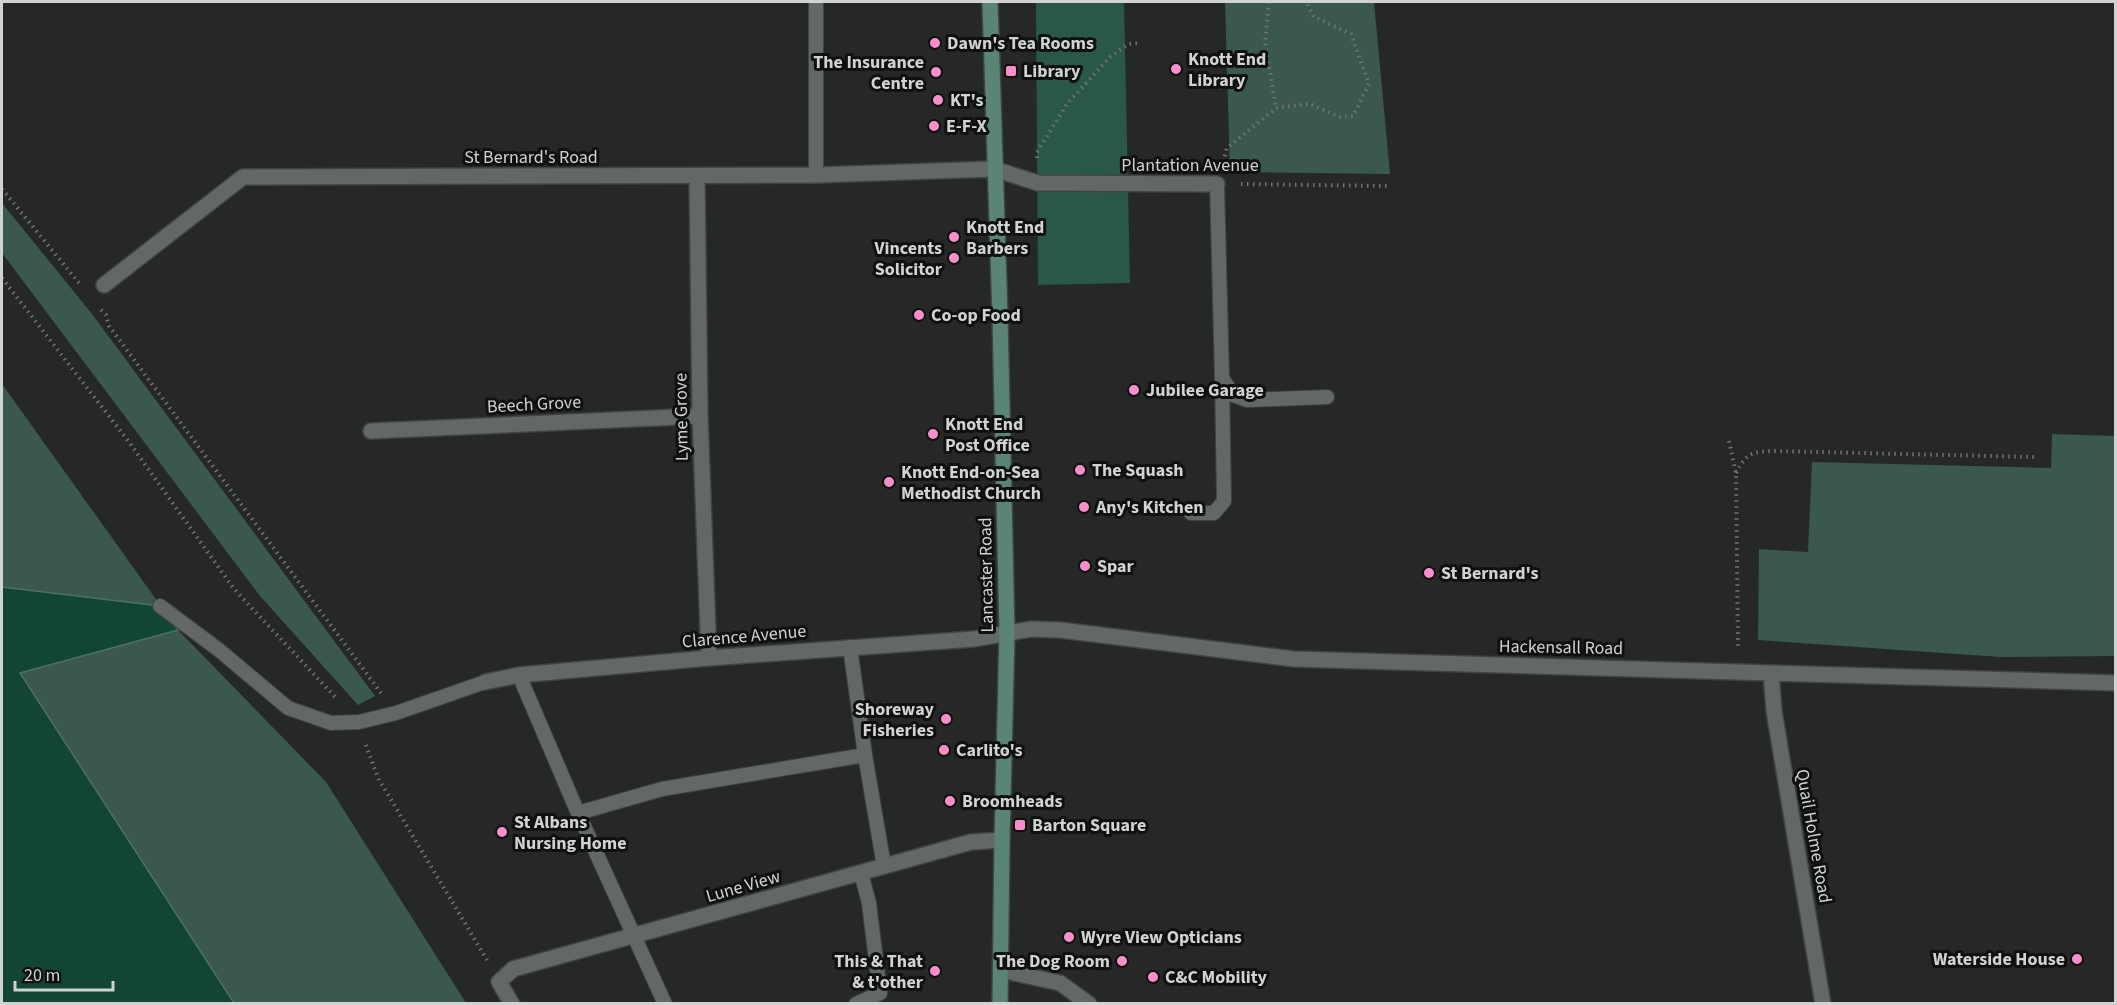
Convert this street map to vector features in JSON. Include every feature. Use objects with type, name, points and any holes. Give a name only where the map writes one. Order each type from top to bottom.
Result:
[{"type":"main road","name":"Lancaster Road","points":[[990,2],[1007,633],[1000,1004]]},
{"type":"street","name":"St Bernard's Road","points":[[104,285],[243,177],[816,175],[994,169]]},
{"type":"street","name":"Plantation Avenue","points":[[994,169],[1038,183],[1217,184]]},
{"type":"street","name":"Lyme Grove","points":[[697,176],[700,416],[710,658]]},
{"type":"street","name":"Beech Grove","points":[[371,431],[700,416]]},
{"type":"street","name":"Hackensall Road","points":[[1007,633],[1031,629],[1060,630],[1294,659],[2115,683]]},
{"type":"street","name":"Clarence Avenue","points":[[484,682],[519,675],[710,658],[974,639],[1007,633]]},
{"type":"street","name":"Quail Holme Road","points":[[1771,674],[1774,711],[1823,1004]]},
{"type":"street","name":"Lune View","points":[[499,981],[513,969],[971,842],[1002,840]]},
{"type":"street","points":[[1001,970],[1060,983],[1089,1004]]},
{"type":"street","points":[[499,981],[513,1004]]},
{"type":"lane","points":[[816,2],[816,175]]},
{"type":"lane","points":[[1191,513],[1214,513],[1224,501],[1217,184]]},
{"type":"lane","points":[[1222,378],[1233,395],[1247,400],[1326,397]]},
{"type":"lane","points":[[160,606],[219,650],[288,708],[331,723],[359,722],[396,713],[484,682]]},
{"type":"lane","points":[[850,647],[884,866]]},
{"type":"lane","points":[[519,675],[578,813],[665,1004]]},
{"type":"lane","points":[[578,813],[662,789],[865,755]]},
{"type":"lane","points":[[856,1004],[880,993],[869,903],[861,873]]},
{"type":"path","points":[[1269,2],[1266,43],[1276,108]]},
{"type":"path","points":[[1217,184],[1227,148],[1276,108],[1310,104],[1339,117],[1353,116],[1369,84],[1352,34],[1314,17],[1306,2]]},
{"type":"path","points":[[1038,183],[1037,152],[1067,104],[1110,57],[1128,44],[1140,44]]},
{"type":"path","name":"Plantation Avenue","points":[[1217,184],[1387,186]]},
{"type":"path","points":[[2,189],[83,288]]},
{"type":"path","points":[[2,278],[129,442],[234,589],[359,722],[378,778],[499,981]]},
{"type":"path","points":[[98,306],[116,336],[396,713]]},
{"type":"path","points":[[1729,441],[1736,473],[1738,671]]},
{"type":"path","points":[[1736,473],[1743,459],[1753,452],[2034,457]]},
{"type":"shaded area","points":[[1036,2],[1124,2],[1130,283],[1038,285]]},
{"type":"shaded area","points":[[1225,2],[1374,2],[1390,174],[1230,172]]},
{"type":"shaded area","points":[[2,203],[92,314],[375,696],[358,705],[260,596],[2,253]]},
{"type":"shaded area","points":[[2,384],[178,630],[326,782],[466,1003],[2,1003]]},
{"type":"shaded area","points":[[2052,434],[2115,436],[2115,656],[2001,657],[1758,640],[1759,549],[1808,552],[1812,462],[2051,468]]},
{"type":"shaded area","points":[[2,587],[160,606],[178,630],[20,673],[234,1003],[2,1004]]},
{"type":"place","name":"Dawn's Tea Rooms","points":[[935,43]]},
{"type":"place","name":"Knott End Library","points":[[1176,69]]},
{"type":"place","name":"Library","points":[[1011,71]]},
{"type":"place","name":"The Insurance Centre","points":[[936,72]]},
{"type":"place","name":"KT's","points":[[938,100]]},
{"type":"place","name":"E-F-X","points":[[934,126]]},
{"type":"place","name":"Knott End Barbers","points":[[954,237]]},
{"type":"place","name":"Vincents Solicitor","points":[[954,258]]},
{"type":"place","name":"Co-op Food","points":[[919,315]]},
{"type":"place","name":"Jubilee Garage","points":[[1134,390]]},
{"type":"place","name":"Knott End Post Office","points":[[933,434]]},
{"type":"place","name":"The Squash","points":[[1080,470]]},
{"type":"place","name":"Knott End-on-Sea Methodist Church","points":[[889,482]]},
{"type":"place","name":"Any's Kitchen","points":[[1084,507]]},
{"type":"place","name":"Spar","points":[[1085,566]]},
{"type":"place","name":"St Bernard's","points":[[1429,573]]},
{"type":"place","name":"Shoreway Fisheries","points":[[946,719]]},
{"type":"place","name":"Carlito's","points":[[944,750]]},
{"type":"place","name":"Broomheads","points":[[950,801]]},
{"type":"place","name":"Barton Square","points":[[1020,825]]},
{"type":"place","name":"St Albans Nursing Home","points":[[502,832]]},
{"type":"place","name":"Wyre View Opticians","points":[[1069,937]]},
{"type":"place","name":"Waterside House","points":[[2077,959]]},
{"type":"place","name":"The Dog Room","points":[[1122,961]]},
{"type":"place","name":"This & That & t'other","points":[[935,971]]},
{"type":"place","name":"C&C Mobility","points":[[1153,977]]}]
